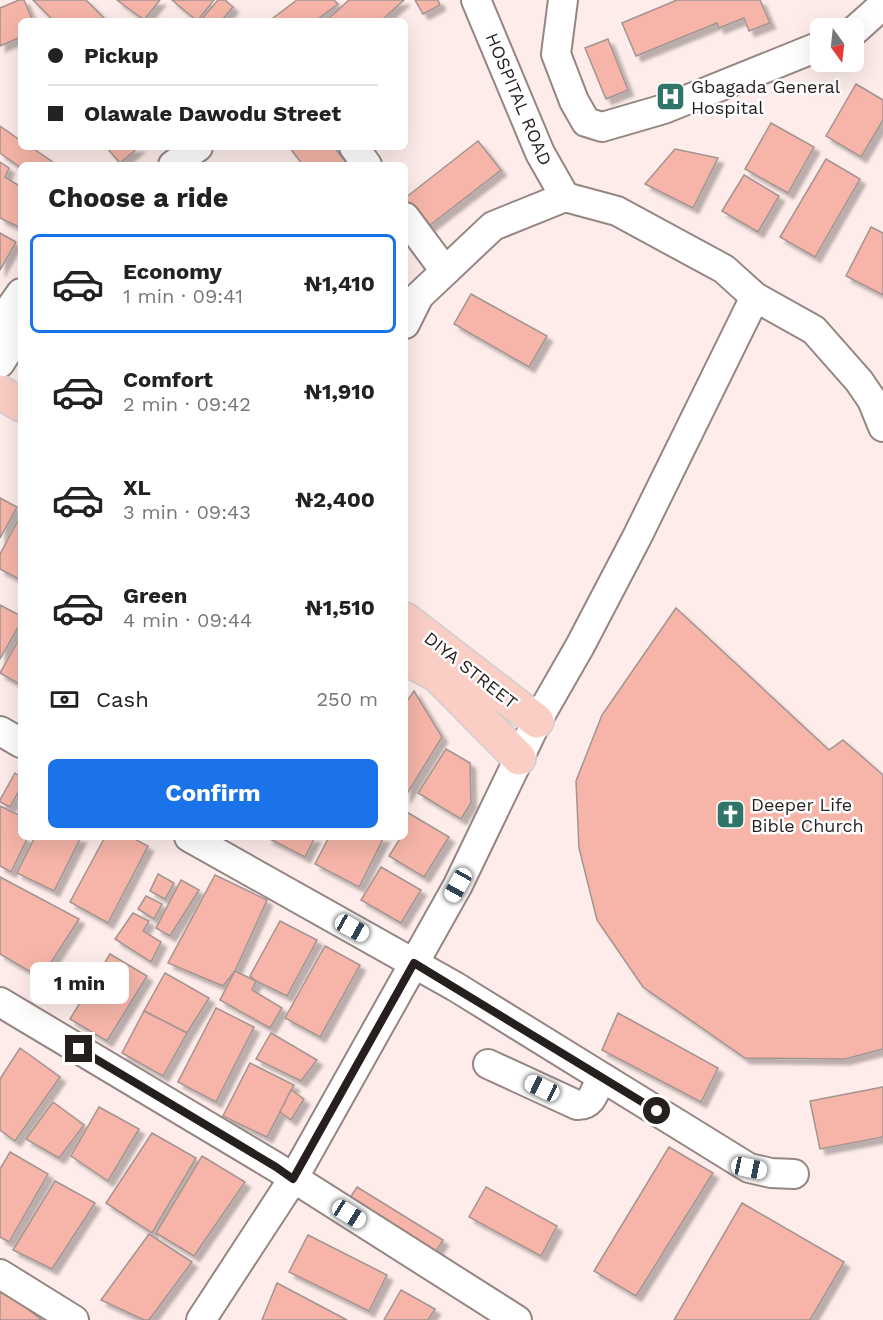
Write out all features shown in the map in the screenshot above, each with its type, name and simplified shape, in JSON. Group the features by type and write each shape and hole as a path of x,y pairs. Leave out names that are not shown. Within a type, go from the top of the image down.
{"main road":[{"path":"0,392 18,403"},
{"path":"0,416 18,425"},
{"name":"DIYA STREET","path":"408,621 537,721"},
{"name":"DIYA STREET","path":"408,660 438,676 519,758"}],"street":[{"name":"HOSPITAL ROAD","path":"476,0 540,153 565,196"},
{"path":"563,0 556,54 574,101 586,122 602,127 664,109 810,50"},
{"path":"864,22 883,5"},
{"path":"177,162 194,150"},
{"path":"408,315 419,296 494,225 565,196 617,211 724,269 755,297 814,330 859,381 877,396 883,427"},
{"path":"408,221 446,271"},
{"path":"201,1320 293,1179 458,885 537,721 580,646 637,537 755,297"},
{"path":"11,342 18,308"},
{"path":"0,731 18,741"},
{"path":"194,840 414,963 749,1168 771,1173 794,1174"},
{"path":"0,1002 276,1167 517,1320"},
{"path":"488,1064 577,1105 590,1103 601,1077"},
{"path":"0,1274 74,1320"}],"building":[{"path":"24,0 32,18 18,18 18,38 0,46 0,8"},
{"path":"33,0 86,0 104,18 51,18"},
{"path":"117,0 160,0 146,18 141,18"},
{"path":"172,0 214,0 199,18 193,18"},
{"path":"218,0 225,0 233,7 224,18 203,18"},
{"path":"297,0 334,0 338,4 319,18 273,18"},
{"path":"349,0 404,0 384,18 329,18"},
{"path":"415,0 438,0 440,5 423,14"},
{"path":"677,0 760,0 770,23 749,31 744,18 719,28 717,23 636,56 622,23"},
{"path":"608,39 628,90 606,99 585,48"},
{"path":"856,84 883,100 883,120 861,157 826,136"},
{"path":"771,123 814,147 788,193 745,169"},
{"path":"0,126 18,139 18,150 35,150 53,162 18,162 18,166 0,153"},
{"path":"478,141 501,170 425,229 408,207 408,196"},
{"path":"675,149 718,158 693,208 645,184"},
{"path":"109,150 135,150 121,162"},
{"path":"291,150 336,150 346,162 301,162"},
{"path":"826,159 860,179 815,257 780,237"},
{"path":"0,162 9,168 5,177 18,185 18,227 0,218"},
{"path":"744,175 779,196 758,232 722,211"},
{"path":"871,227 883,233 883,295 846,276"},
{"path":"0,233 16,242 0,270"},
{"path":"471,294 547,336 529,367 454,324"},
{"path":"0,498 17,507 0,538"},
{"path":"18,521 18,578 0,569 0,554"},
{"path":"0,605 18,614 18,627 0,659"},
{"name":"Deeper Life Bible Church","path":"676,608 829,750 843,740 883,775 883,1049 845,1059 745,1058 643,987 597,920 579,848 576,781 602,715"},
{"path":"18,641 18,683 0,673"},
{"path":"414,691 442,737 408,792 408,700"},
{"path":"446,749 470,763 471,803 461,819 418,793"},
{"path":"15,773 18,775 18,792 10,807 0,800"},
{"path":"0,806 18,815 18,840 27,840 11,872 0,866"},
{"path":"408,813 449,837 424,877 389,856 399,840 408,840"},
{"path":"34,840 80,840 54,891 17,873"},
{"path":"103,840 137,840 148,846 108,923 70,902"},
{"path":"272,840 314,840 305,857"},
{"path":"327,840 382,840 359,887 315,864"},
{"path":"381,867 421,890 401,923 361,900"},
{"path":"158,874 174,883 165,899 150,891"},
{"path":"215,875 267,900 235,971 223,986 168,963"},
{"path":"0,877 79,919 41,978 0,954"},
{"path":"181,880 199,890 170,936 156,928"},
{"path":"146,896 162,904 154,919 138,909"},
{"path":"133,913 149,921 143,931 161,942 151,962 115,939"},
{"path":"280,921 317,940 287,996 250,976"},
{"path":"325,946 360,965 320,1037 285,1018"},
{"path":"110,954 147,976 107,1041 70,1019"},
{"path":"235,971 256,981 252,990 282,1008 270,1028 220,1000"},
{"path":"165,973 209,998 187,1033 144,1011"},
{"path":"216,1008 254,1027 216,1102 178,1082"},
{"path":"144,1011 187,1033 163,1076 122,1053"},
{"path":"618,1013 718,1068 701,1102 602,1050"},
{"path":"271,1033 317,1060 301,1081 256,1059"},
{"path":"20,1048 60,1077 15,1141 0,1130 0,1079"},
{"path":"250,1063 294,1085 267,1137 223,1116"},
{"path":"883,1087 883,1137 820,1149 810,1101"},
{"path":"291,1090 304,1099 291,1120 280,1112"},
{"path":"53,1102 84,1125 59,1158 26,1139"},
{"path":"99,1107 139,1129 108,1181 71,1156"},
{"path":"152,1133 196,1158 152,1233 106,1203"},
{"path":"669,1147 713,1173 636,1296 594,1271"},
{"path":"10,1152 48,1174 9,1242 0,1237 0,1169"},
{"path":"202,1156 245,1182 194,1256 156,1233"},
{"path":"55,1181 95,1203 52,1269 13,1250"},
{"path":"357,1187 443,1240 432,1258 346,1204"},
{"path":"486,1187 557,1226 541,1256 469,1217"},
{"path":"742,1203 844,1262 810,1320 674,1320"},
{"path":"149,1234 192,1262 149,1320 144,1320 101,1300"},
{"path":"308,1235 387,1275 369,1311 289,1272"},
{"path":"277,1283 347,1320 262,1320"},
{"path":"401,1290 435,1309 428,1320 384,1320"},
{"path":"0,1292 13,1298 42,1320 0,1320"}],"place":[{"name":"Gbagada General Hospital","path":"670,96"},
{"name":"Deeper Life Bible Church","path":"730,814"}],"route":[{"path":"79,1049 293,1179 414,963 657,1111"}]}
